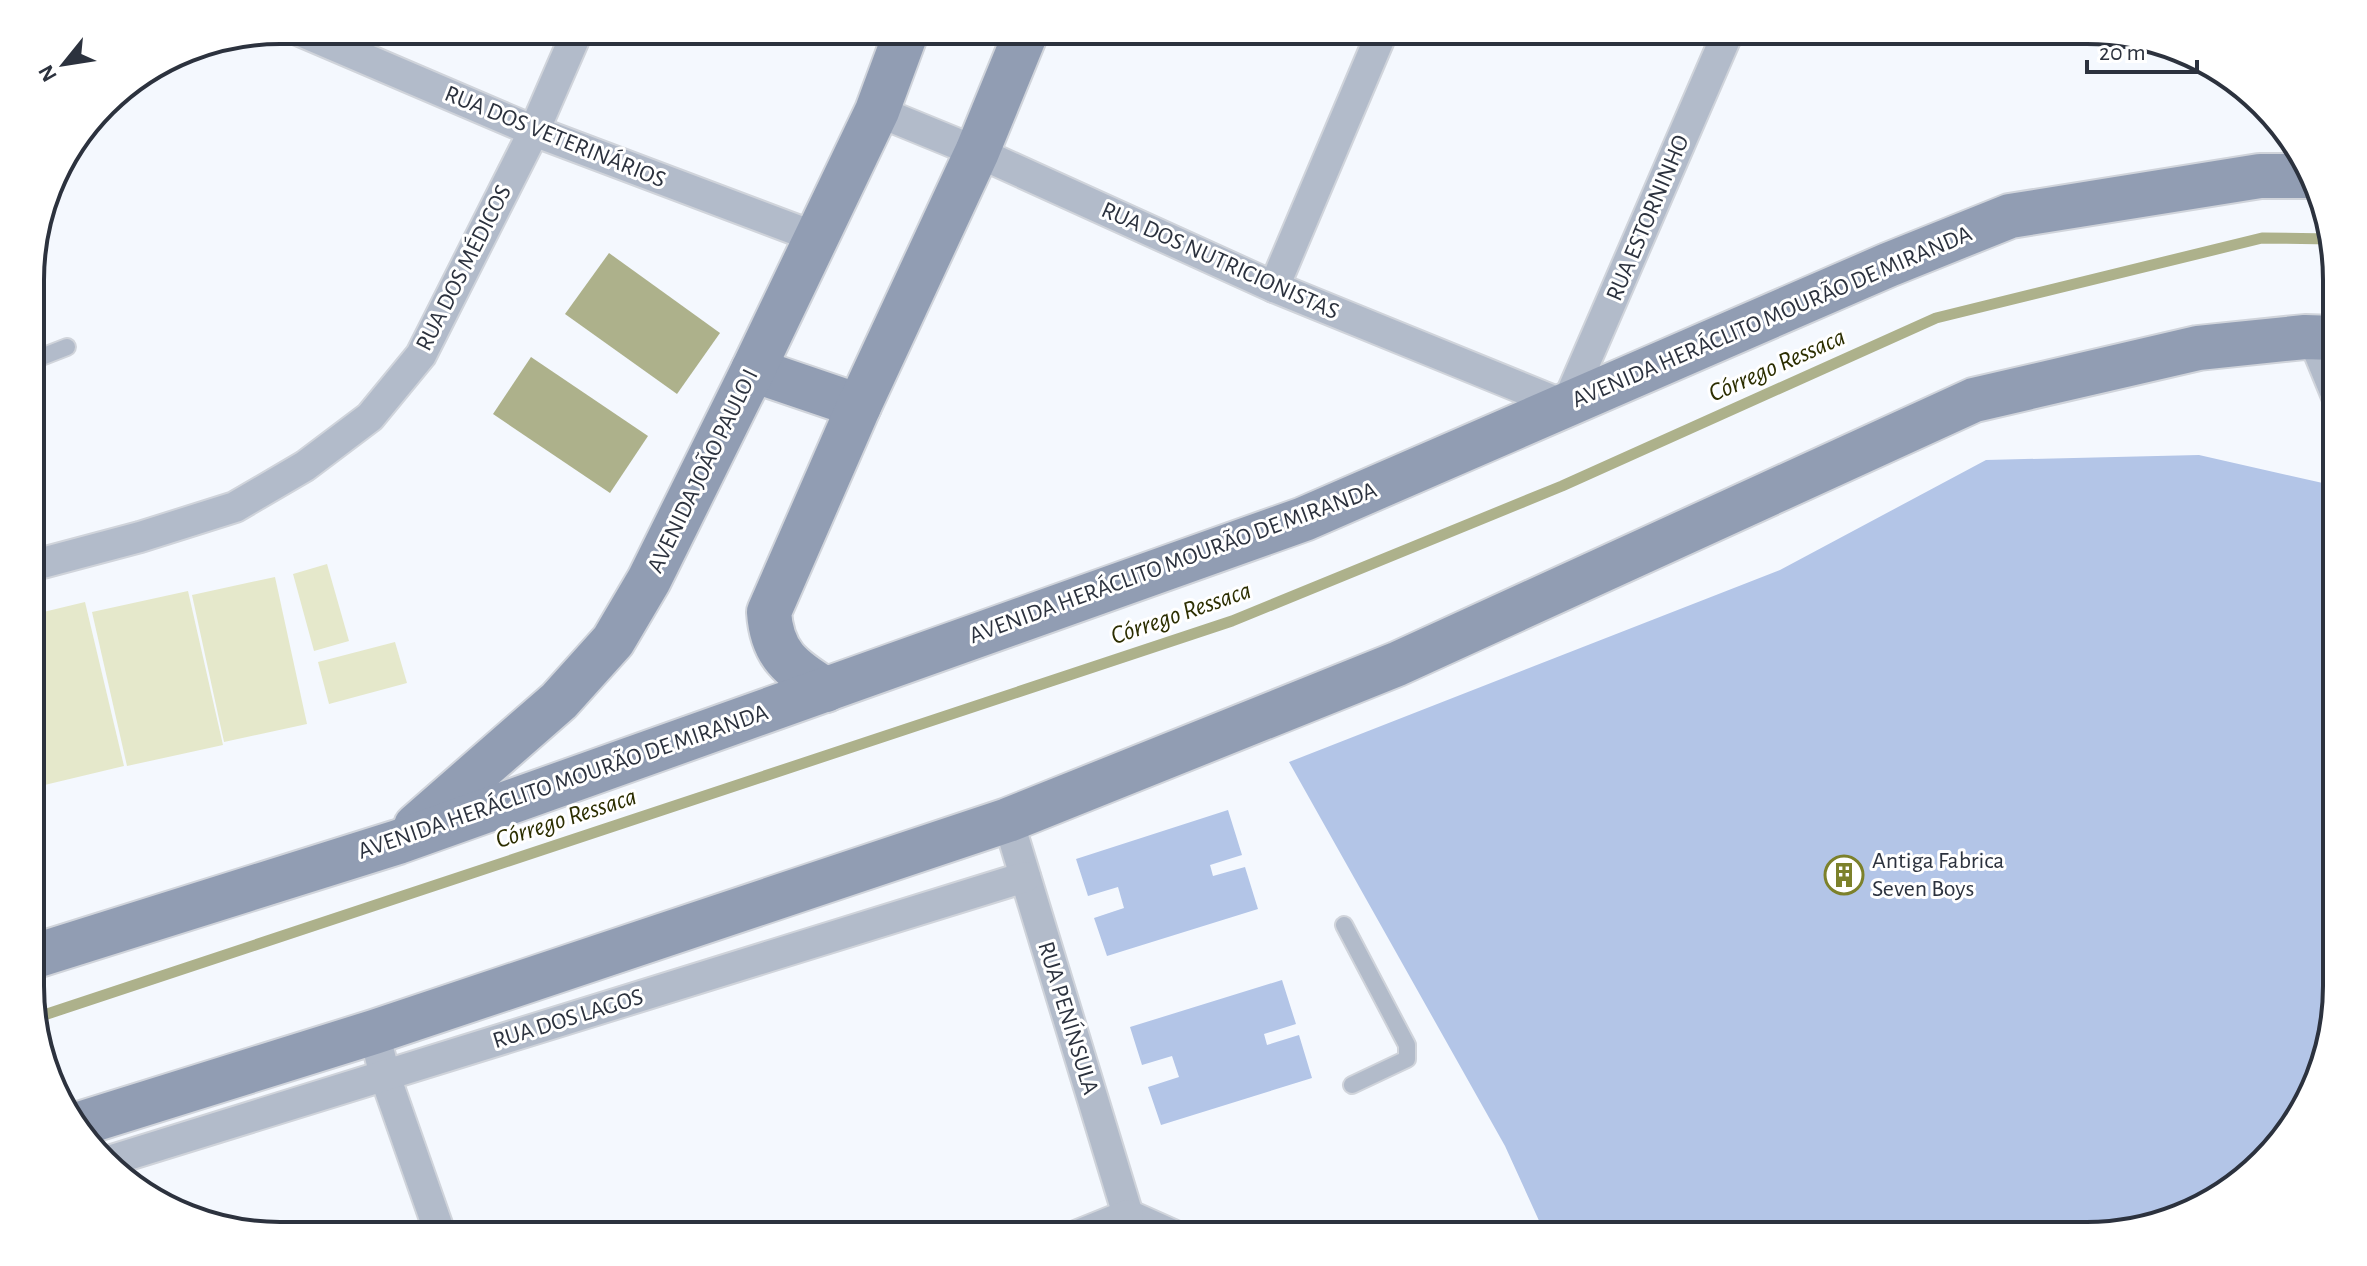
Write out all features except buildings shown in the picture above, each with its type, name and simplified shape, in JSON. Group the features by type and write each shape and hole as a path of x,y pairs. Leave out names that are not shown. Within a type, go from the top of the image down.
{"main road":[{"name":"AVENIDA JOÃO PAULO I","path":"398,842 559,701 613,641 649,580 753,370 877,111 902,45"},
{"path":"826,690 798,671 779,652 770,631 769,612 859,406 977,152 1021,45"},
{"name":"AVENIDA HERÁCLITO MOURÃO DE MIRANDA","path":"44,953 398,842 1304,519 1888,265 2010,216 2260,176 2299,176"},
{"path":"87,1122 374,1032 1008,820 1397,664 1974,400 2198,348 2320,338"},
{"path":"753,370 859,406"}],"street":[{"path":"1274,287 1377,44"},
{"name":"RUA ESTORNINHO","path":"1566,406 1723,44"},
{"name":"RUA DOS VETERINÁRIOS","path":"333,45 534,131 815,237"},
{"name":"RUA DOS MÉDICOS","path":"45,562 235,507 305,466 370,417 421,355 534,131 572,45"},
{"name":"RUA DOS NUTRICIONISTAS","path":"877,111 977,152 1274,287 1566,406"},
{"name":"RUA PENÍNSULA","path":"1008,820 1128,1215"},
{"name":"RUA DOS LAGOS","path":"118,1158 1025,877"},
{"path":"374,1032 385,1076 436,1222"},
{"path":"1112,1222 1128,1215 1143,1222"}],"lane":[{"path":"45,356 67,347"},
{"path":"1344,925 1407,1045 1407,1059 1352,1085"}],"shaded area":[{"path":"609,253 720,333 677,394 565,314"},
{"path":"531,357 648,436 610,493 493,414"},
{"path":"327,564 349,641 314,651 293,574"},
{"path":"275,577 307,724 224,742 192,595"},
{"path":"188,591 223,745 127,766 92,612"},
{"path":"85,602 124,766 44,785 45,612"},
{"path":"395,642 407,683 329,704 318,662"}],"waterway":[{"name":"Córrego Ressaca","path":"46,1014 1232,621 1562,486 1936,318 2262,238 2319,239"}],"place":[{"name":"Antiga Fabrica Seven Boys","path":"1844,875"}]}
